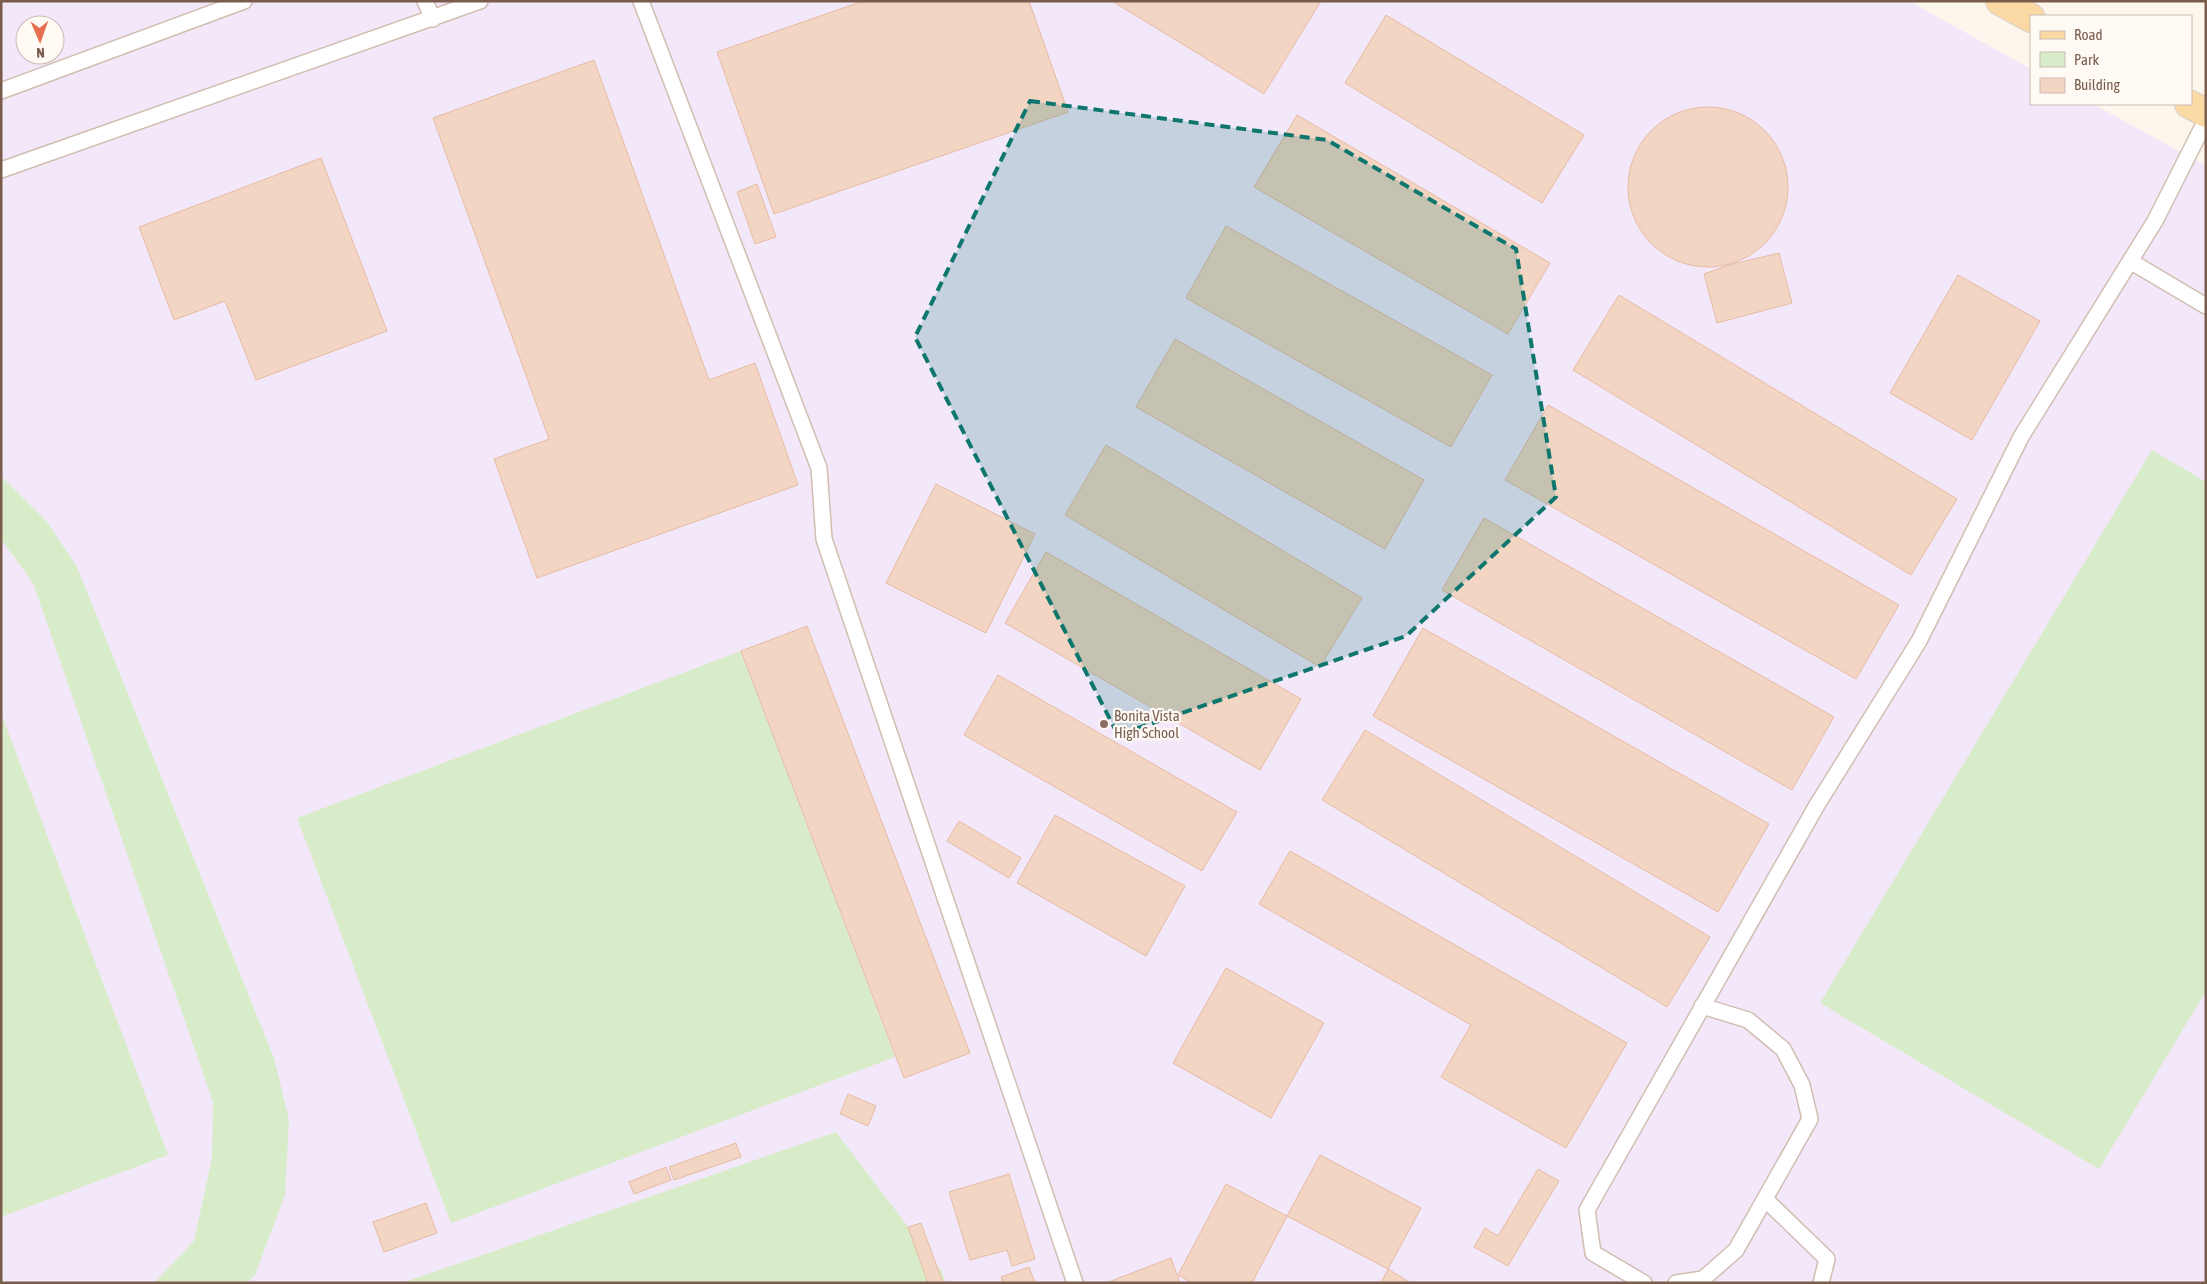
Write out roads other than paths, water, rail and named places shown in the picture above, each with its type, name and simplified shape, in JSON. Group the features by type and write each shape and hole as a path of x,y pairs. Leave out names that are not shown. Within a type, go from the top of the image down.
{"main road":[{"path":"2000,1 2030,17"},
{"path":"2191,105 2206,113"}],"lane":[{"path":"1,91 244,1"},
{"path":"425,1 432,19"},
{"path":"1,170 480,1"},
{"path":"641,1 819,468 824,539 1075,1283"},
{"path":"1644,1283 1593,1254 1587,1210 1817,805 1918,640 2021,437 2155,221 2206,120"},
{"path":"2130,261 2206,306"},
{"path":"1676,1283 1703,1279 1736,1250 1810,1119 1802,1085 1783,1049 1748,1020 1702,1006"},
{"path":"1765,1199 1827,1259 1821,1283"}],"place":[{"name":"Bonita Vista High School","path":"1104,724"}]}
